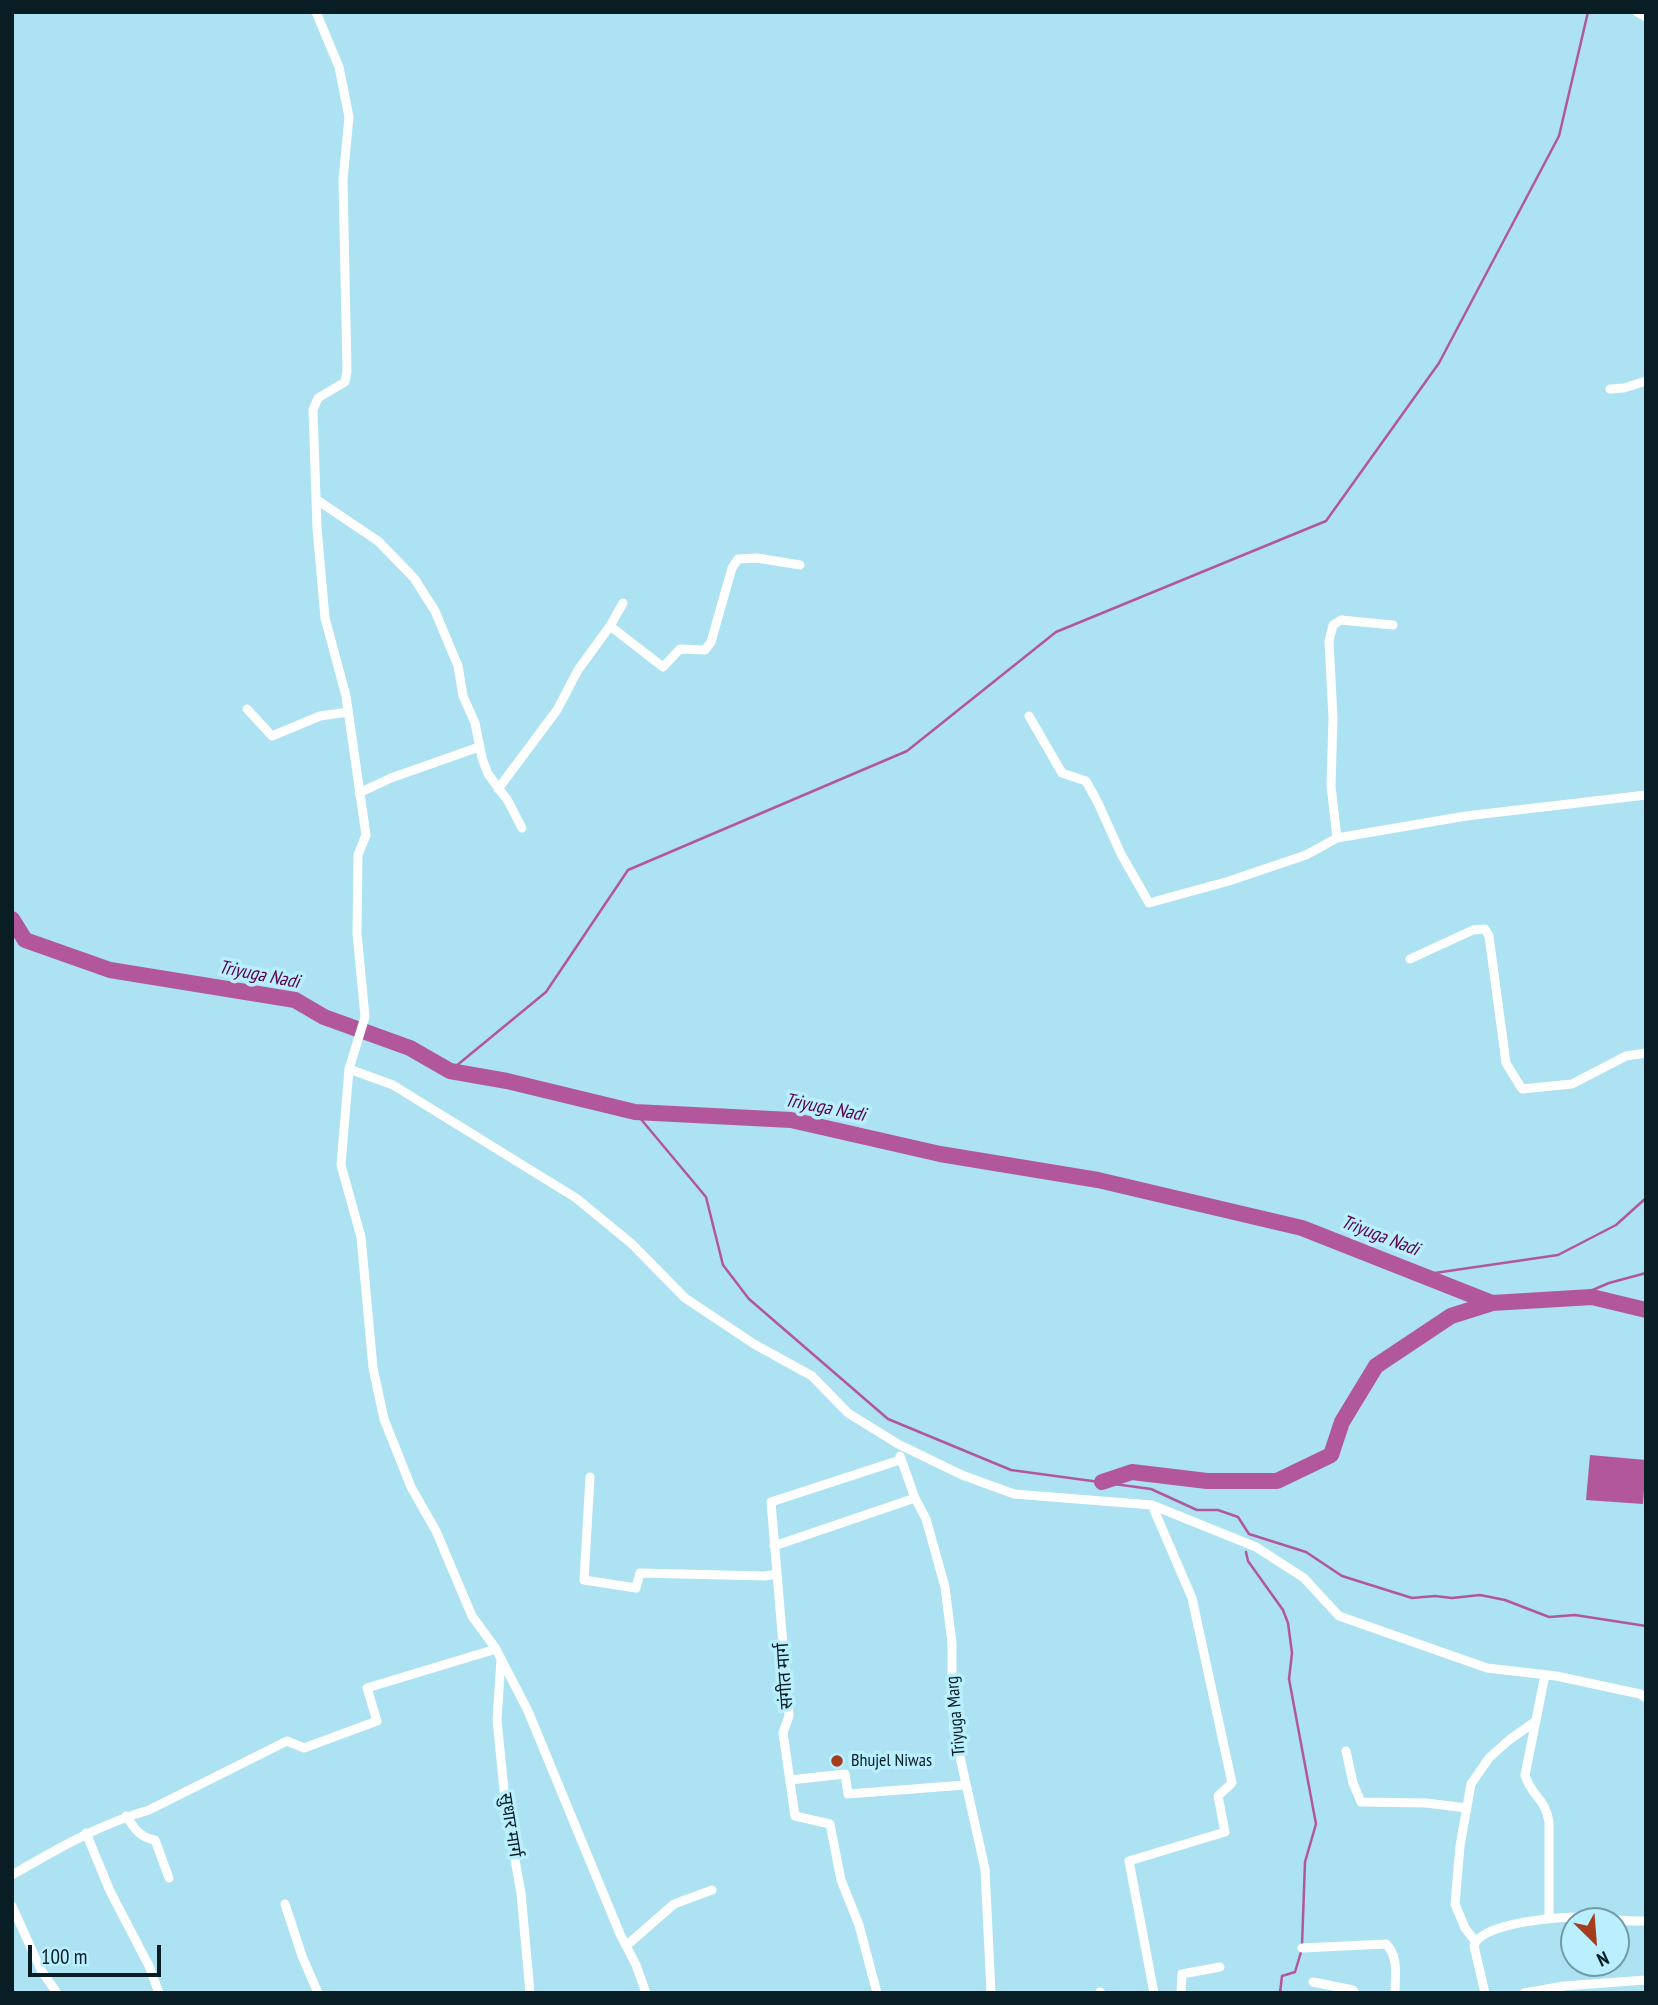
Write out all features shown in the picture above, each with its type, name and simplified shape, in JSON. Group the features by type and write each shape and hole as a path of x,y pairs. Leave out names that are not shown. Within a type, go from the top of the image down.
{"street":[{"path":"316,12 339,67 349,117 342,180 347,371 345,382 318,398 313,410 325,618 348,712 366,835 358,855 357,933 365,1017 349,1069 341,1165 361,1237 373,1368 384,1419 411,1487 436,1531 472,1616 499,1653 558,1780 646,1993"},
{"path":"1637,12 1646,17"},
{"path":"1610,389 1646,381"},
{"path":"317,500 377,541 414,578 435,611 458,666 463,696 475,723 488,774 508,801 522,828"},
{"path":"611,626 663,667 680,649 705,650 711,642 732,568 738,559 757,558 800,565"},
{"path":"498,789 557,710 578,670 611,626 623,603"},
{"path":"1337,838 1331,786 1333,718 1329,641 1333,625 1341,620 1393,625"},
{"path":"247,709 272,736 320,716 348,712"},
{"path":"1029,716 1062,773 1086,781 1121,854 1149,903 1229,881 1306,855 1337,838 1465,816 1646,794"},
{"path":"359,793 417,768 479,747"},
{"path":"1410,959 1473,930 1485,929 1489,936 1506,1063 1522,1089 1572,1084 1626,1056 1646,1053"},
{"path":"349,1069 393,1085 576,1198 632,1244 685,1298 754,1344 812,1376 848,1413 898,1444 962,1475 1014,1494 1152,1505 1256,1547 1304,1578 1339,1616 1487,1668 1545,1675 1640,1694 1646,1698"},
{"name":"Triyuga Marg","path":"898,1444 915,1498 926,1519 945,1587 952,1643 954,1730 985,1869 991,1993"},
{"name":"संगीत मार्ग","path":"877,1993 859,1925 841,1880 830,1824 795,1816 783,1733 789,1716 771,1503 901,1460"},
{"path":"590,1477 584,1580 636,1588 640,1573 777,1574"},
{"path":"774,1546 915,1498"},
{"path":"1152,1505 1192,1598 1232,1783 1218,1796 1224,1832 1129,1861 1154,1993"},
{"path":"12,1875 86,1833 126,1816 149,1810 287,1741 303,1748 377,1721 367,1688 499,1653"},
{"name":"सुधार मार्ग","path":"499,1653 498,1732 506,1810 521,1893 530,1993"},
{"path":"1545,1675 1525,1775 1529,1788 1547,1807 1549,1918"},
{"path":"1485,1993 1475,1941 1465,1928 1455,1903 1460,1846 1471,1784 1489,1758 1535,1721"},
{"path":"1346,1751 1361,1802 1426,1803 1467,1808"},
{"path":"790,1780 845,1774 848,1794 965,1785"},
{"path":"126,1816 145,1839 155,1840 169,1878"},
{"path":"86,1833 110,1891 149,1966 159,1993"},
{"path":"626,1946 674,1904 712,1890"},
{"path":"285,1904 302,1956 318,1993"},
{"path":"12,1906 41,1969 55,1992"},
{"path":"1475,1941 1481,1935 1496,1929 1549,1918 1587,1917 1646,1922"},
{"path":"1302,1948 1386,1944 1393,1952 1396,1963 1395,1993"},
{"path":"1181,1993 1182,1974 1220,1967"},
{"path":"1524,1993 1563,1986 1646,1980"},
{"path":"1313,1982 1353,1990 1355,1993"}],"shaded area":[{"path":"1590,1455 1646,1460 1643,1504 1586,1500"}],"waterway":[{"path":"450,1071 546,992 628,870 907,751 1056,632 1326,521 1439,363 1559,136 1588,12"},
{"name":"Triyuga Nadi","path":"12,919 25,940 110,970 295,1000 324,1017 410,1048 450,1071 507,1081 635,1112 791,1120 940,1154 1098,1180 1302,1228 1492,1303 1592,1297 1646,1310"},
{"path":"635,1112 706,1197 723,1265 749,1299 888,1419 1011,1470 1151,1489 1197,1510 1218,1510 1238,1517 1249,1534 1306,1552 1342,1576 1412,1598 1480,1595 1505,1600 1549,1617 1575,1615 1646,1626"},
{"path":"1421,1275 1558,1255 1616,1225 1646,1198"},
{"path":"1574,1298 1609,1283 1646,1273"},
{"path":"1102,1482 1132,1472 1207,1481 1277,1481 1331,1455 1342,1422 1376,1366 1451,1316 1492,1303"},
{"path":"1246,1552 1248,1561 1283,1610 1288,1623 1292,1653 1289,1679 1316,1824 1305,1862 1302,1945"},
{"path":"1280,1993 1282,1976 1295,1972 1301,1952"}],"place":[{"name":"Bhujel Niwas","path":"837,1761"}]}
